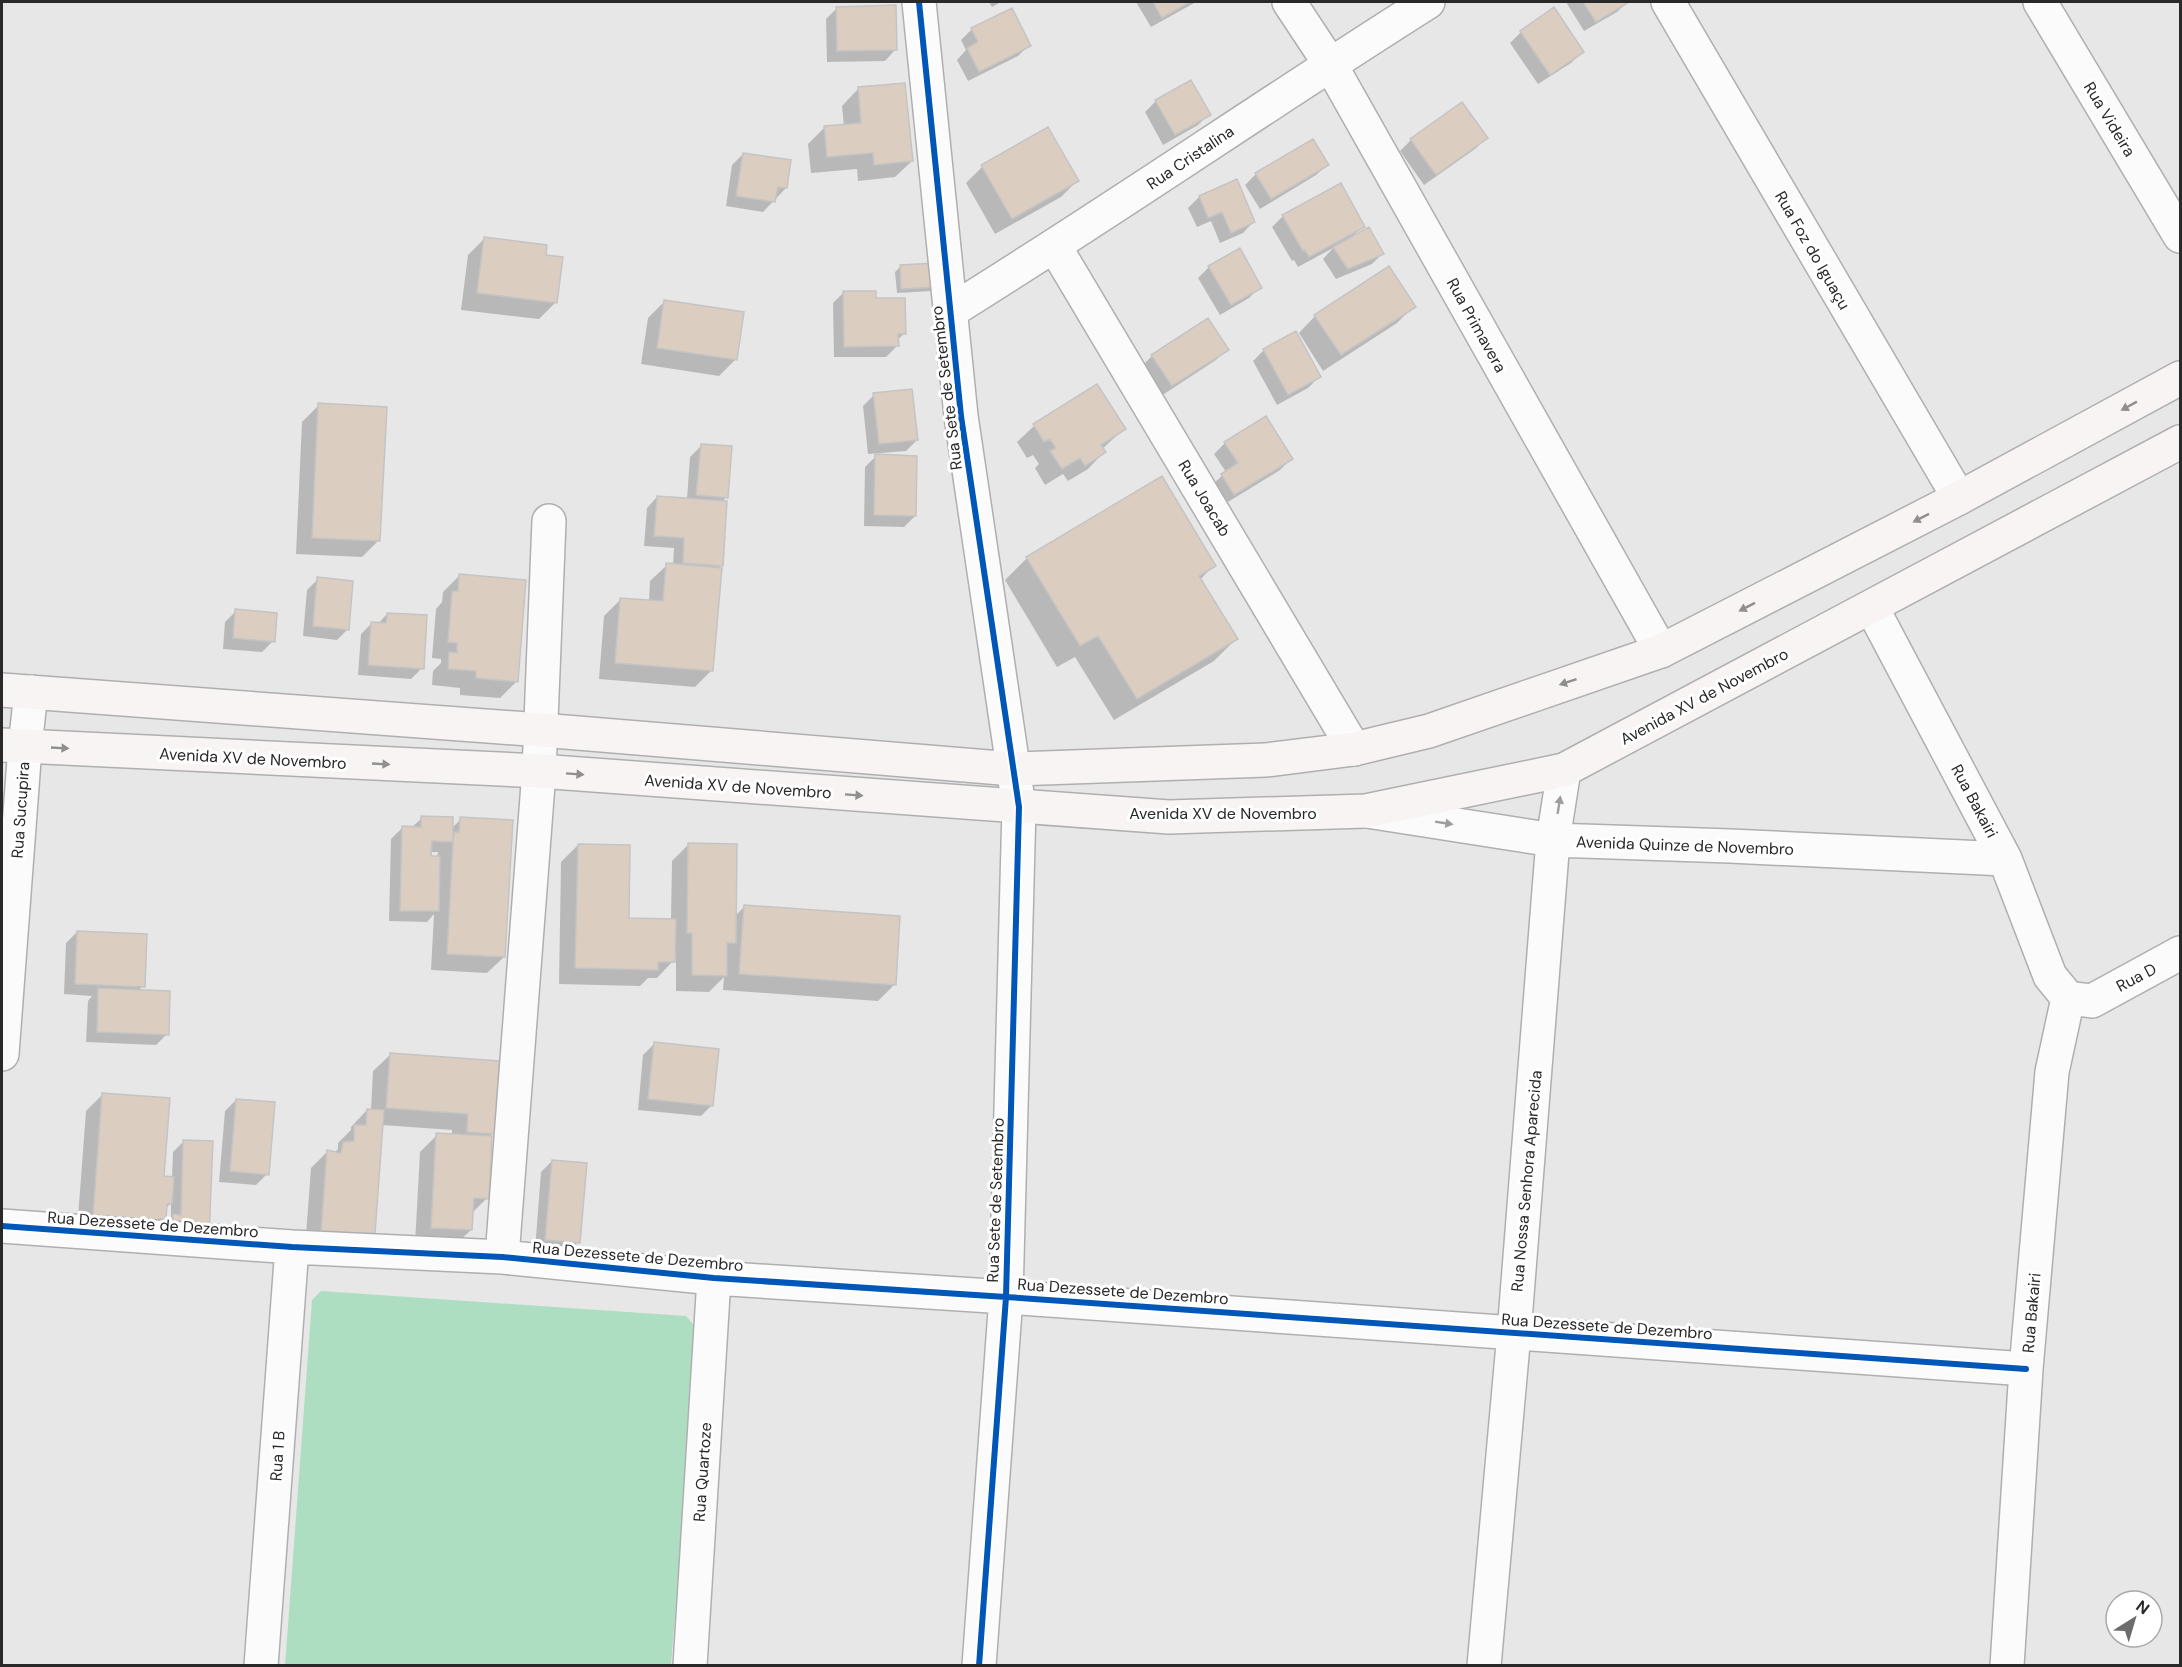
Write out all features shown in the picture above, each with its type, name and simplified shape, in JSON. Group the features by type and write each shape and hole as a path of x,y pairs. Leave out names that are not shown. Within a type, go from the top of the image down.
{"main road":[{"path":"16,691 541,730 1013,769 1266,760 1354,749 1429,731 1661,651 1959,498 2181,378"},
{"name":"Avenida XV de Novembro","path":"13,746 539,771 1169,817 1366,811 1564,770 2181,442"}],"street":[{"name":"Rua Sete de Setembro","path":"920,2 961,416 1019,807 1006,1296 979,1665"},
{"name":"Rua Primavera","path":"1289,2 1330,64 1661,651"},
{"name":"Rua Cristalina","path":"951,311 1055,247 1330,64 1428,2"},
{"name":"Rua Foz do Iguaçu","path":"1668,2 1959,498"},
{"name":"Rua Videira","path":"2040,2 2181,236"},
{"name":"Rua Joacab","path":"1055,247 1354,749"},
{"path":"502,1257 539,771 549,521"},
{"name":"Rua Bakairi","path":"1872,608 2005,859 2050,976 2080,999 2052,1072 2026,1369 2007,1665"},
{"name":"Rua Sucupira","path":"2,1054 16,691"},
{"name":"Rua Nossa Senhora Aparecida","path":"1484,1665 1514,1333 1553,840 1564,770"},
{"name":"Avenida Quinze de Novembro","path":"1366,811 1553,840 2005,859"},
{"name":"Rua D","path":"2080,999 2181,953"},
{"name":"Rua Dezessete de Dezembro","path":"2,1226 292,1247 502,1257 714,1278 1006,1296 2026,1369"},
{"name":"Rua 1 B","path":"261,1665 292,1247"},
{"name":"Rua Quartoze","path":"690,1665 714,1278"}],"green space":[{"path":"321,1291 686,1316 699,1331 671,1665 285,1666 312,1300"}],"building":[{"path":"1153,2 1190,2 1162,18"},
{"path":"1583,2 1629,2 1596,22"},
{"path":"896,5 897,50 837,51 836,7"},
{"path":"1554,7 1584,52 1550,75 1520,31"},
{"path":"1012,8 1031,46 979,72 967,48 978,42 971,28"},
{"path":"1191,80 1211,115 1175,135 1155,100"},
{"path":"905,83 913,161 874,165 873,153 827,157 824,126 861,123 858,87"},
{"path":"1462,102 1488,138 1436,175 1410,139"},
{"path":"1048,127 1079,181 1012,219 981,165"},
{"path":"1313,139 1329,165 1271,199 1255,173"},
{"path":"743,153 791,160 787,188 778,187 775,202 736,196"},
{"path":"1237,179 1255,222 1231,233 1222,212 1208,218 1199,196"},
{"path":"1341,183 1365,227 1309,257 1305,250 1303,251 1282,215"},
{"path":"1369,227 1384,254 1348,269 1333,247"},
{"path":"484,237 547,245 546,255 563,257 557,303 477,293"},
{"path":"1240,248 1262,288 1231,305 1208,266"},
{"path":"936,263 938,287 901,289 900,265"},
{"path":"1389,266 1416,307 1341,355 1314,315"},
{"path":"843,291 876,291 876,298 905,298 906,334 898,334 899,346 844,347"},
{"path":"664,300 744,312 737,360 657,348"},
{"path":"1208,318 1229,350 1172,386 1151,355"},
{"path":"1296,331 1321,377 1288,395 1263,349"},
{"path":"1097,384 1126,429 1101,445 1106,452 1085,466 1080,458 1062,469 1050,451 1056,448 1050,439 1044,442 1033,424"},
{"path":"912,389 918,440 879,444 873,393"},
{"path":"318,403 387,407 380,541 312,538"},
{"path":"1266,416 1293,459 1234,495 1221,474 1238,463 1224,442"},
{"path":"701,444 732,446 728,498 696,495"},
{"path":"875,454 917,456 916,516 874,515"},
{"path":"1162,476 1216,566 1199,576 1238,639 1137,699 1098,636 1080,646 1026,557"},
{"path":"657,496 727,501 723,566 683,563 684,538 654,536"},
{"path":"666,563 722,568 713,671 615,663 620,598 663,601"},
{"path":"459,574 526,580 518,682 476,678 476,671 448,669 449,652 457,653 457,643 448,642 452,591 458,591"},
{"path":"317,577 353,581 349,630 313,626"},
{"path":"235,609 277,613 275,642 233,638"},
{"path":"387,613 427,615 424,669 368,665 371,622 386,623"},
{"path":"421,816 453,817 453,842 432,841 431,856 440,856 439,911 400,911 402,826 421,827"},
{"path":"460,817 513,820 505,957 447,954 453,842 454,832 459,832"},
{"path":"688,843 737,844 736,943 727,943 727,976 692,975 692,933 687,933"},
{"path":"578,844 630,845 629,918 676,919 675,962 658,962 658,970 575,968"},
{"path":"744,905 900,916 896,985 739,974"},
{"path":"77,931 147,934 145,987 75,984"},
{"path":"98,988 170,991 169,1035 97,1032"},
{"path":"654,1042 719,1049 713,1106 648,1099"},
{"path":"390,1053 500,1061 495,1134 467,1132 468,1114 386,1108"},
{"path":"102,1093 170,1098 164,1176 174,1177 172,1204 167,1204 166,1219 159,1219 158,1233 92,1228"},
{"path":"236,1099 275,1102 269,1175 230,1171"},
{"path":"367,1109 384,1110 374,1247 320,1246 327,1150 341,1153 343,1142 354,1141 354,1125 366,1125"},
{"path":"436,1133 492,1136 489,1199 474,1198 472,1230 431,1228"},
{"path":"183,1140 213,1141 209,1238 172,1231 173,1214 181,1215"},
{"path":"552,1160 587,1163 580,1243 545,1240"}],"cycle path":[{"path":"919,2 961,416 1019,807 1006,1297 979,1666"},
{"path":"2,1226 292,1247 502,1257 714,1278 2026,1369"}]}
